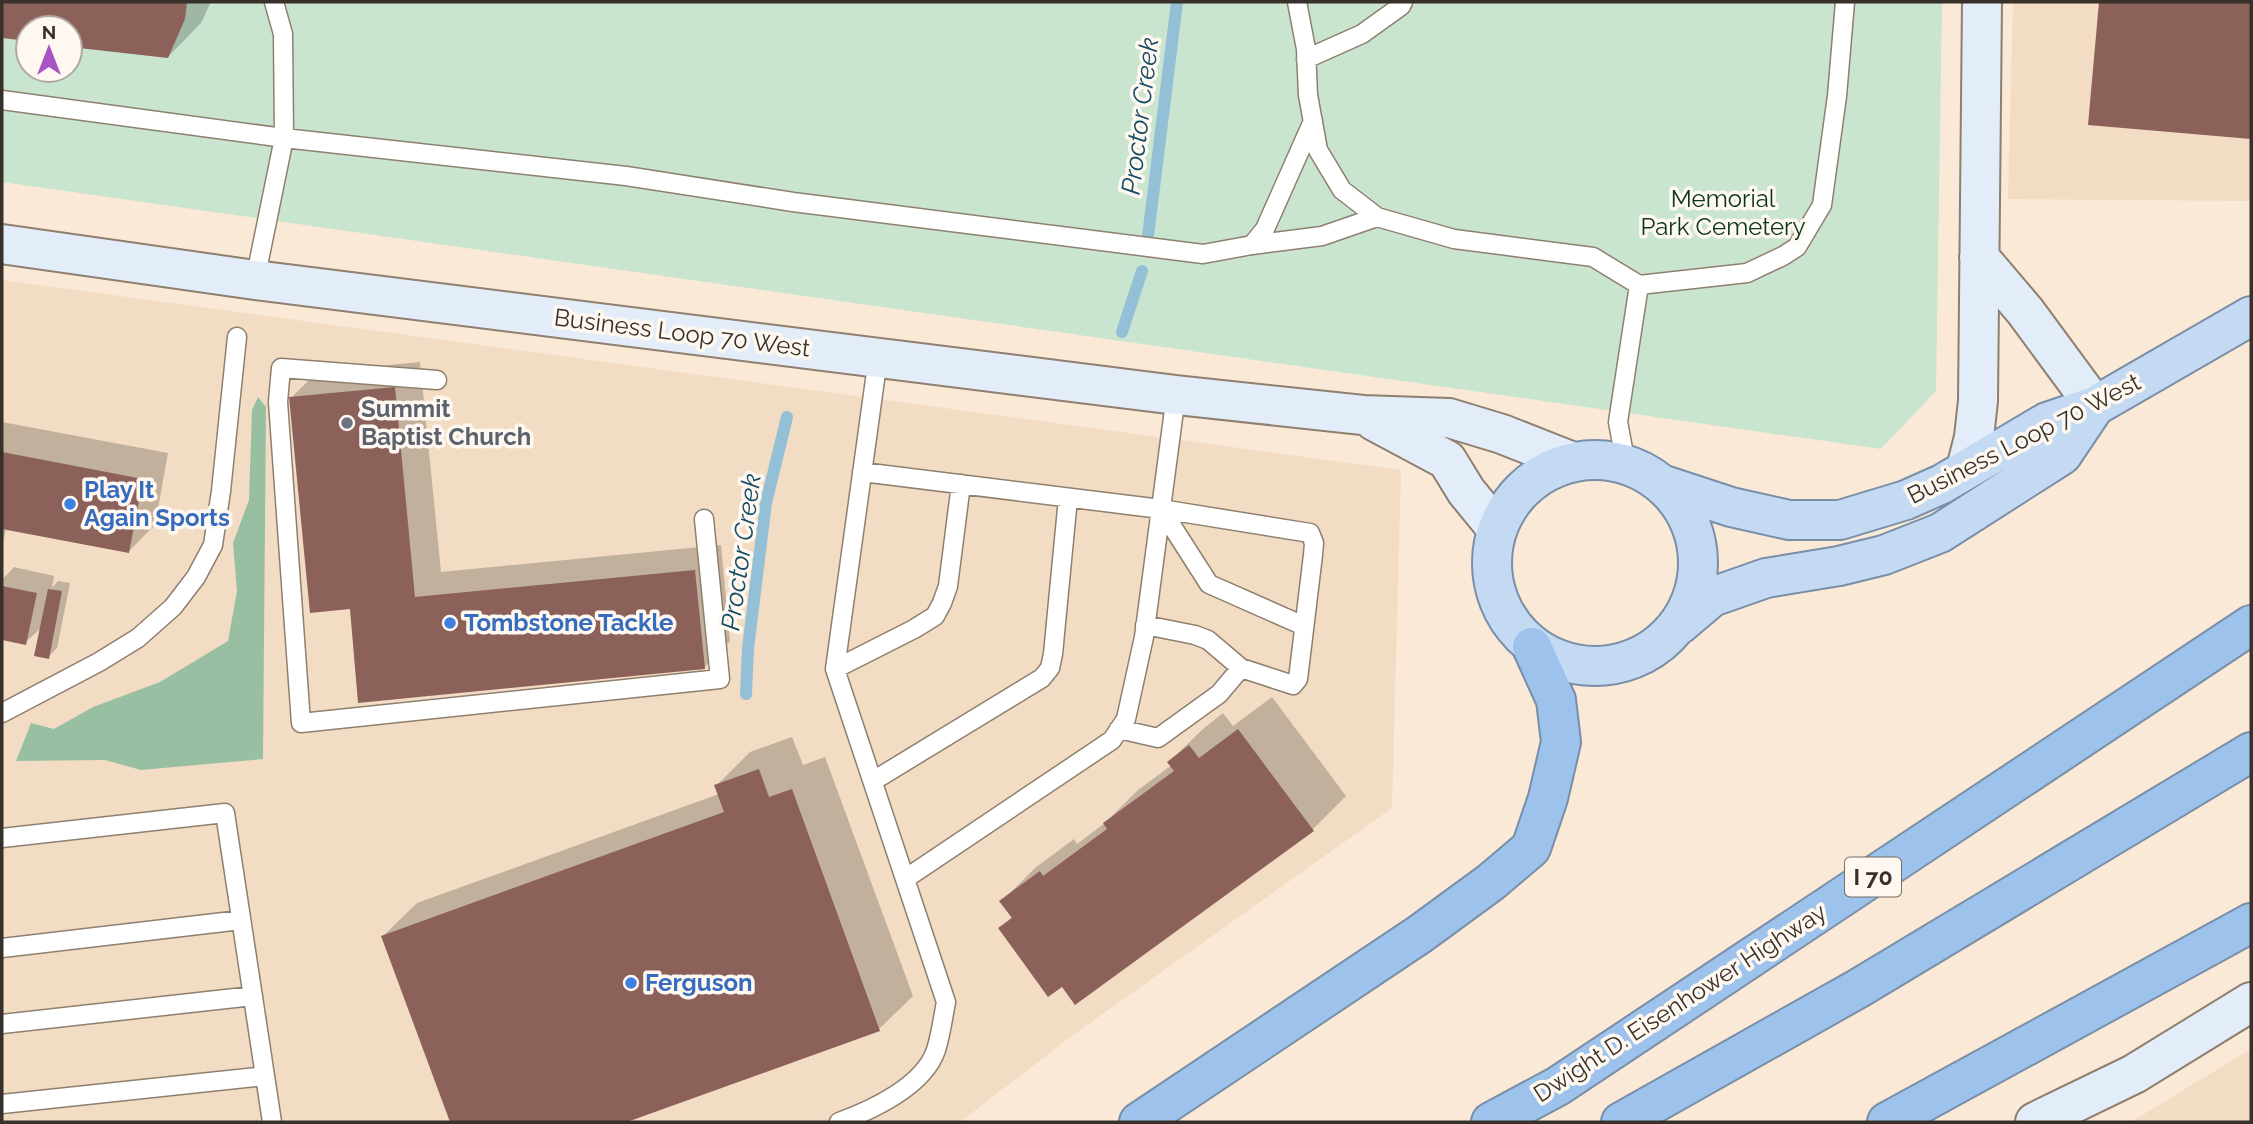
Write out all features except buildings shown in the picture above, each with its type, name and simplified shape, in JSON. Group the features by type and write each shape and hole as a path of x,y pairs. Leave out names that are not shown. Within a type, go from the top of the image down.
{"highway":[{"name":"Dwight D. Eisenhower Highway","path":"1491,1122 1558,1086 2251,625"},
{"path":"1139,1122 1420,934 1491,882 1531,848 1548,798 1560,742 1556,700 1532,647"},
{"path":"1621,1122 1859,988 2251,752"},
{"path":"1886,1122 2251,923"}],"main road":[{"path":"1966,469 1974,437 1978,401 1983,2"},
{"name":"Business Loop 70 West","path":"2,244 255,280 1176,395 1363,415 1449,418 1502,434 1573,462"},
{"path":"1678,626 1693,598 1699,567 1695,536 1682,507 1661,484 1626,465 1600,460 1573,462 1548,471 1526,486 1508,506 1497,529 1491,562 1496,593 1510,623 1532,647 1561,662 1594,667 1626,662 1655,648 1712,597 1766,578 1839,566 1884,555 1940,533 2062,454 2095,406 2025,311 1979,257"},
{"name":"Business Loop 70 West","path":"1661,484 1731,507 1789,520 1840,520 1906,500 1942,484 2048,422 2095,406 2251,316"},
{"name":"Business Loop 70 West","path":"1363,415 1447,460 1466,491 1497,529"},
{"path":"2035,1122 2134,1074 2251,1002"}],"lane":[{"path":"255,280 284,138 283,34 274,2"},
{"path":"1297,2 1306,59 1308,95 1318,150 1342,190 1377,218 1454,239 1593,257 1639,285 1747,273 1797,247 1822,205 1837,96 1845,2"},
{"path":"1306,59 1362,34 1403,2"},
{"path":"2,100 284,138 626,176 793,202 1203,254 1322,236 1377,218"},
{"path":"1252,245 1265,229 1313,121"},
{"path":"1626,465 1618,422 1639,285"},
{"path":"2,713 99,662 138,638 173,607 196,578 212,545 219,504 237,337"},
{"path":"839,1122 866,1112 914,1083 936,1052 946,1002 835,669 878,358"},
{"path":"437,380 281,368 278,402 301,723 720,679 704,519"},
{"path":"905,879 1112,740 1126,719 1145,625 1176,395"},
{"path":"862,472 1161,509 1310,533 1314,543 1298,679 1293,685 1241,668 1208,640 1145,625"},
{"path":"835,669 934,616 948,586 961,484"},
{"path":"873,781 1042,678 1050,668 1068,498"},
{"path":"1161,509 1209,584 1304,626"},
{"path":"1119,729 1158,738 1219,694 1241,668"},
{"path":"2,838 225,813 272,1122"},
{"path":"2,948 241,920"},
{"path":"2,1024 253,996"},
{"path":"2,1104 265,1076"}],"shaded area":[{"path":"2013,2 2251,2 2251,201 2008,199"},
{"path":"2,280 1401,470 1392,808 1073,1035 960,1122 2,1122"},
{"path":"2251,1049 2251,1122 2131,1122"}],"green space":[{"name":"Memorial Park Cemetery","path":"2,2 1942,2 1936,391 1881,449 2,182"},
{"path":"258,397 266,407 263,759 141,770 105,760 16,761 31,723 54,729 93,707 160,682 228,641 237,591 233,543 249,500 252,410"}],"waterway":[{"name":"Proctor Creek","path":"1148,236 1177,2"},
{"name":"Proctor Creek","path":"1122,332 1142,271"},
{"name":"Proctor Creek","path":"746,694 748,648 766,503 787,417"}],"place":[{"name":"Summit Baptist Church","path":"347,423"},
{"name":"Play It Again Sports","path":"70,504"},
{"name":"Tombstone Tackle","path":"450,623"},
{"name":"Ferguson","path":"631,983"}]}
